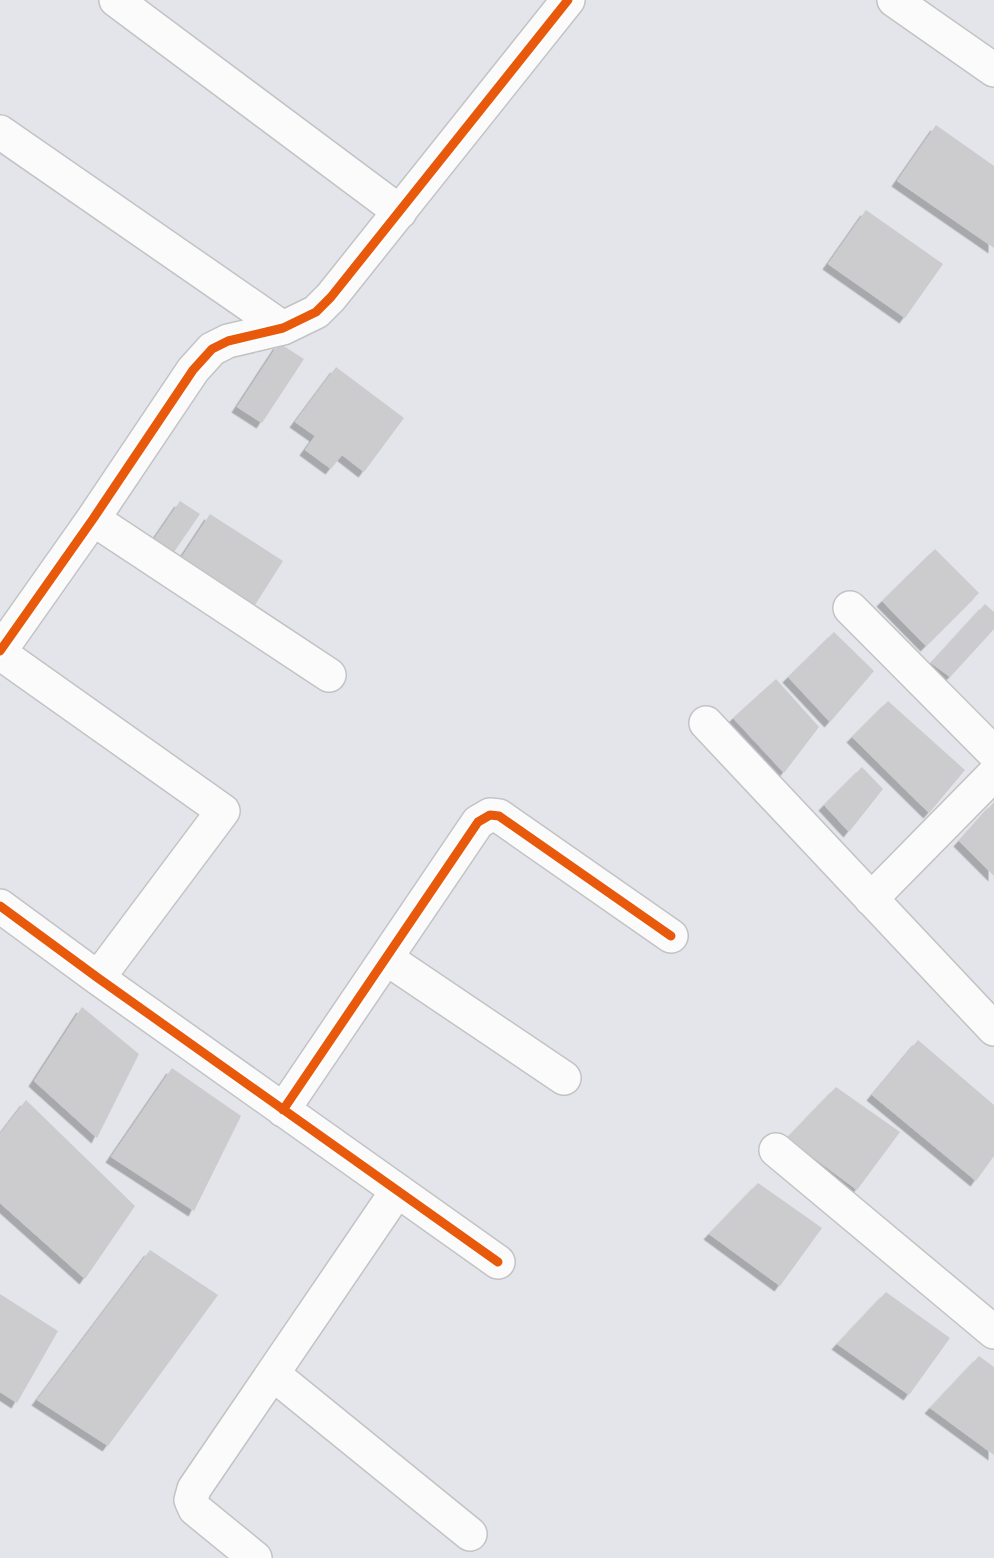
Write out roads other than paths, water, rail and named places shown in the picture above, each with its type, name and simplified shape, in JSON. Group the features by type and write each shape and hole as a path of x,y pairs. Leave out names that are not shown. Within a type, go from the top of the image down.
{"street":[{"path":"116,0 400,212"},
{"path":"98,978 223,811 0,652 193,370 212,349 228,340 283,328 316,312 331,297 400,212 568,0"},
{"path":"894,0 994,70"},
{"path":"0,132 283,328"},
{"path":"93,519 329,675"},
{"path":"850,608 994,753"},
{"path":"706,723 994,1029"},
{"path":"871,898 994,774"},
{"path":"284,1110 478,822 490,815 499,816 671,936"},
{"path":"0,906 498,1262"},
{"path":"386,958 564,1078"},
{"path":"776,1150 994,1332"},
{"path":"255,1558 195,1509 191,1500 194,1489 397,1191"},
{"path":"273,1374 471,1534"}]}
